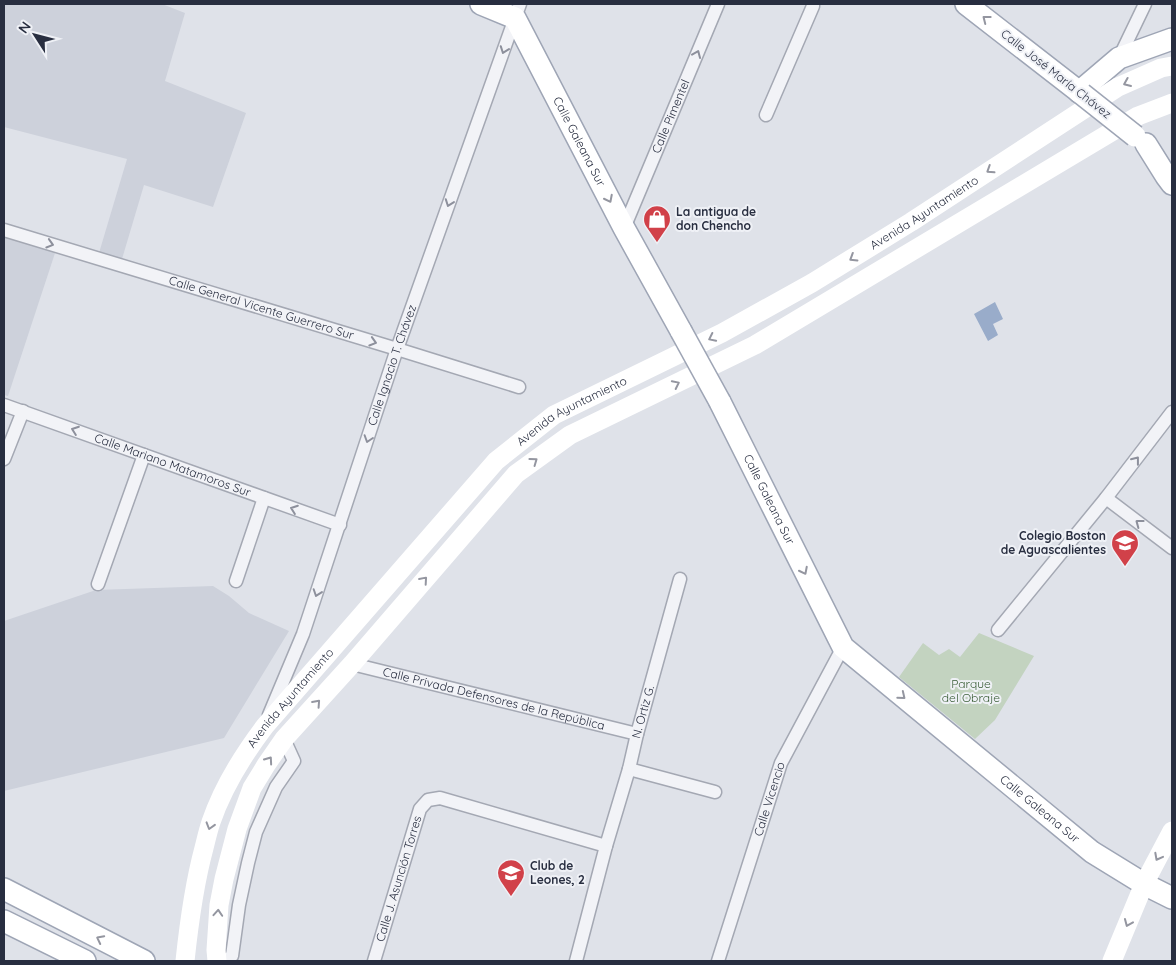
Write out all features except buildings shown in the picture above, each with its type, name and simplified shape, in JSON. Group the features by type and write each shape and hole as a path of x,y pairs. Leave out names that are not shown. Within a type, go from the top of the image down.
{"main road":[{"path":"481,4 518,11"},
{"name":"Calle José María Chávez","path":"966,4 1140,140 1172,162"},
{"name":"Calle Galeana Sur","path":"518,11 624,228 720,402 843,647 1092,852 1144,884 1172,898"},
{"path":"1081,93 1119,58 1172,39"},
{"name":"Avenida Ayuntamiento","path":"185,961 192,903 211,822 229,781 246,751 264,726 496,461 554,415 722,333 812,283 911,222 1118,87 1161,68 1172,66"},
{"name":"Avenida Ayuntamiento","path":"217,961 219,904 237,829 252,788 266,765 284,739 352,664 516,474 570,434 755,345 1138,116 1172,103"},
{"name":"Calle José María Chávez","path":"1140,140 1172,184"},
{"path":"1112,961 1144,884 1172,831"},
{"path":"4,890 144,961"},
{"path":"4,921 85,961"}],"street":[{"name":"Calle Pimentel","path":"624,228 718,4"},
{"path":"766,115 813,4"},
{"path":"1119,58 1145,4"},
{"name":"Calle Ignacio T. Chávez","path":"264,726 303,634 397,350 518,11"},
{"name":"Calle General Vicente Guerrero Sur","path":"4,230 518,388"},
{"name":"Calle Mariano Matamoros Sur","path":"4,405 340,525"},
{"path":"4,459 23,412"},
{"path":"998,630 1106,498 1172,412"},
{"path":"98,584 144,455"},
{"path":"236,581 264,498"},
{"path":"1106,498 1172,548"},
{"name":"N. Ortiz G.","path":"576,961 680,579"},
{"name":"Calle Vicencio","path":"718,961 781,763 843,647"},
{"name":"Calle Privada Defensores de la República","path":"352,664 637,734"},
{"path":"224,961 232,956 239,905 256,832 276,788 294,761 284,739"},
{"path":"628,769 715,792"},
{"name":"Calle J. Asunción Torres","path":"374,961 420,808 428,800 440,798 606,846"}],"shaded area":[{"path":"4,4 162,4 185,13 165,81 246,113 213,207 144,185 122,259 99,253 127,159 4,127"},
{"path":"4,235 56,250 8,396 4,395"},
{"path":"213,586 229,596 249,613 289,631 224,738 4,791 4,621 96,590"}],"green space":[{"name":"Parque del Obraje","path":"979,633 1034,656 995,720 975,739 899,677 923,643 939,655 949,649 960,657"}],"water":[{"path":"995,302 1003,319 993,324 998,335 988,341 974,314"}],"place":[{"name":"La antigua de don Chencho","path":"657,243"},
{"name":"Colegio Boston de Aguascalientes","path":"1125,567"},
{"name":"Club de Leones, 2","path":"511,897"}]}
